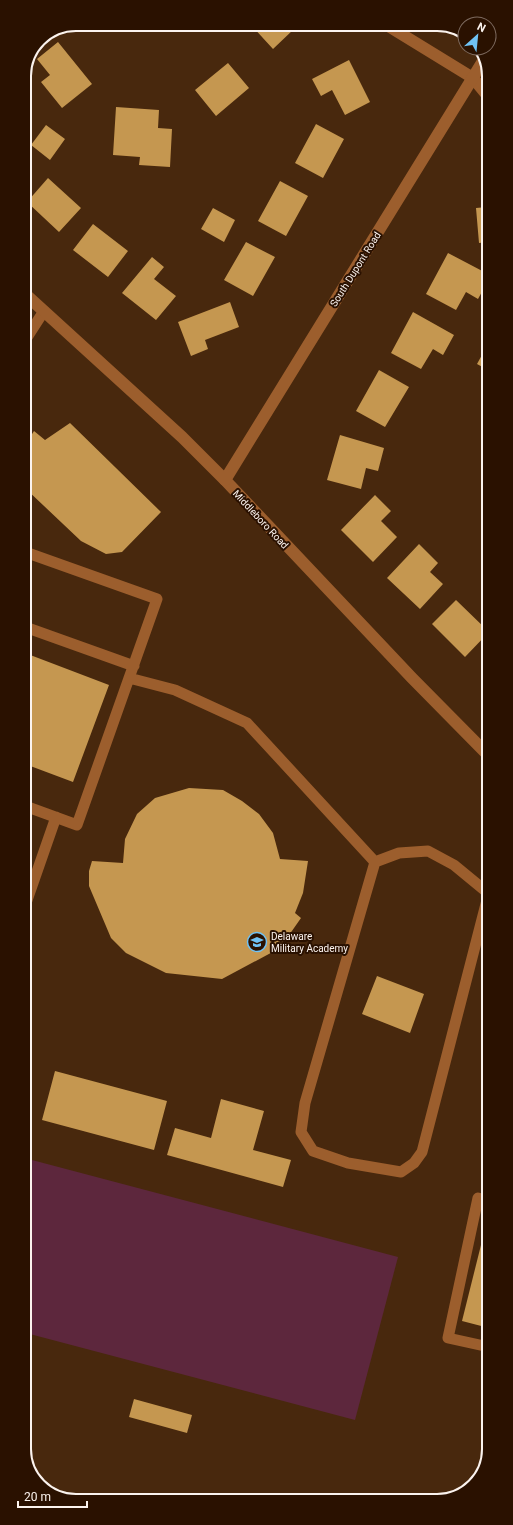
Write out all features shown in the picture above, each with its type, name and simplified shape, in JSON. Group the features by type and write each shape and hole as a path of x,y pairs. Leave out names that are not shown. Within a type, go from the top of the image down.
{"street":[{"path":"396,31 473,78 482,90"},
{"name":"South Dupont Road","path":"225,480 480,65"},
{"name":"Middleboro Road","path":"31,299 182,437 225,480 412,678 482,749"}],"lane":[{"path":"31,331 44,311"},
{"path":"31,554 157,599 77,824 31,808"},
{"path":"31,629 134,666"},
{"path":"129,678 175,690 247,724 376,862"},
{"path":"31,889 56,817"},
{"path":"376,862 399,853 428,851 454,864 482,885"},
{"path":"376,862 305,1104 301,1132 313,1151 348,1164 401,1172 414,1162 422,1152 482,909"},
{"path":"482,1199 478,1198 448,1338 482,1345"}],"shaded area":[{"path":"32,1160 398,1257 355,1420 31,1334"}],"building":[{"path":"256,31 292,31 273,49"},
{"path":"58,42 92,84 62,108 41,82 50,75 37,59"},
{"path":"349,60 370,102 345,115 332,90 321,96 312,79"},
{"path":"228,63 249,88 216,116 195,90"},
{"path":"116,107 159,110 158,128 172,129 170,167 139,165 140,157 113,155"},
{"path":"316,124 344,139 323,178 295,163"},
{"path":"46,125 65,139 50,160 31,145"},
{"path":"48,178 81,208 59,232 31,206 31,197"},
{"path":"280,181 308,196 286,236 258,221"},
{"path":"482,207 482,243 479,243 476,208"},
{"path":"213,208 235,220 224,242 201,229"},
{"path":"93,224 128,251 108,277 73,250"},
{"path":"246,242 275,257 253,296 224,280"},
{"path":"448,253 482,271 482,292 478,299 466,292 456,310 426,294"},
{"path":"152,257 164,267 154,279 176,296 156,320 122,293"},
{"path":"230,302 239,327 205,340 208,349 191,356 178,322"},
{"path":"413,312 454,335 443,355 433,349 421,369 391,353"},
{"path":"482,355 482,367 477,364"},
{"path":"379,370 409,387 385,427 356,411"},
{"path":"70,423 161,512 122,552 106,554 81,541 31,494 31,436 34,431 45,440"},
{"path":"340,435 384,448 378,471 366,468 361,489 327,480"},
{"path":"375,495 391,511 381,521 397,537 373,562 341,530"},
{"path":"419,544 438,563 430,572 443,584 420,609 387,578"},
{"path":"456,600 482,625 482,639 465,657 432,624"},
{"path":"31,655 109,685 73,782 31,766"},
{"path":"189,788 223,790 242,801 259,814 273,833 280,859 308,861 303,893 295,913 301,918 280,948 222,979 166,973 126,953 111,938 89,886 89,871 92,861 123,863 125,839 137,814 155,798"},
{"path":"377,976 424,994 410,1033 362,1014"},
{"path":"55,1071 167,1101 154,1150 42,1120"},
{"path":"221,1099 264,1111 253,1150 291,1160 283,1187 167,1155 175,1128 211,1138"},
{"path":"482,1241 482,1326 462,1321"},
{"path":"134,1399 192,1415 187,1433 129,1417"}],"place":[{"name":"Delaware Military Academy","path":"257,942"}]}
